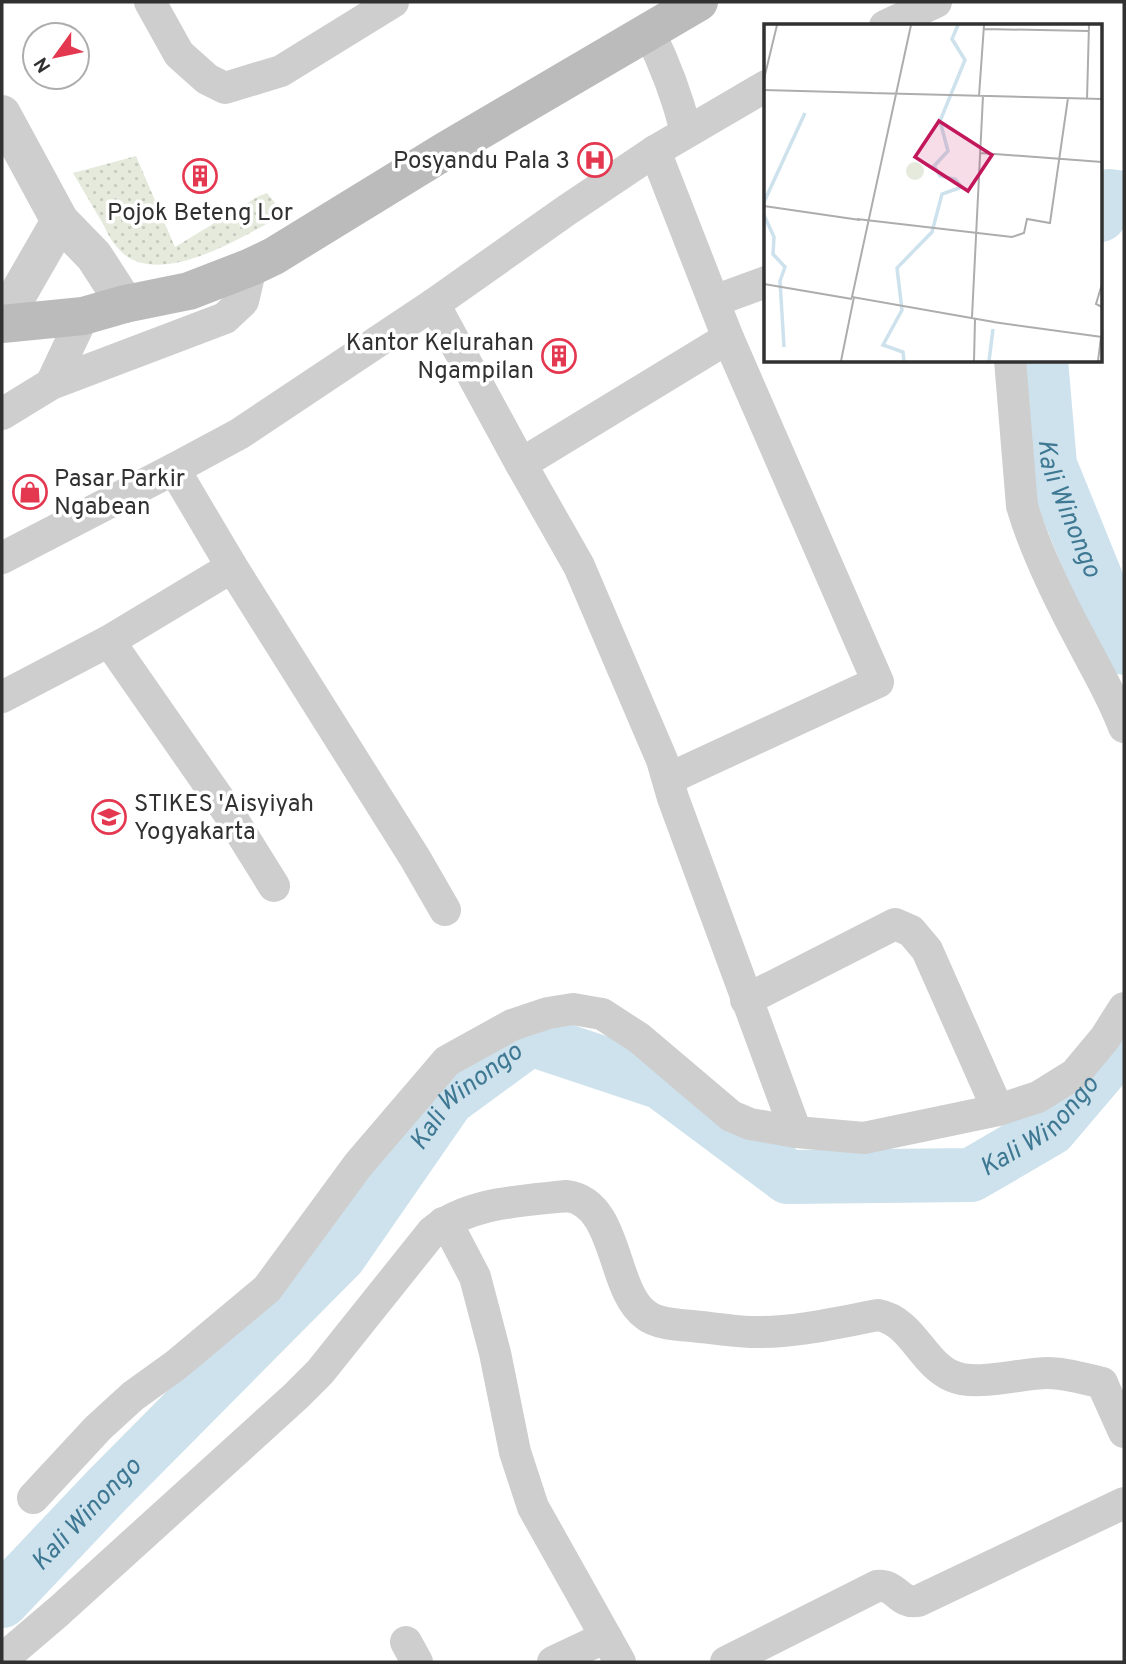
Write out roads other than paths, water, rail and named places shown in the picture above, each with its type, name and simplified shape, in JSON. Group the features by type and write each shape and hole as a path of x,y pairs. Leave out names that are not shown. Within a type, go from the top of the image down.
{"main road":[{"path":"2,323 83,316 189,291 251,267 274,256 445,151 699,2"}],"street":[{"path":"150,2 178,54 207,79 225,88 281,71 393,2"},
{"path":"889,24 936,2"},
{"path":"649,32 662,57 686,131"},
{"path":"2,558 239,434 434,304 655,151 764,87"},
{"path":"2,114 60,221 94,256 125,304"},
{"path":"655,151 728,338 878,682 667,779"},
{"path":"2,323 60,221"},
{"path":"2,414 51,384 225,318 243,301 251,267"},
{"path":"714,301 764,282"},
{"path":"434,304 579,566 662,760 796,1132"},
{"path":"51,384 83,316"},
{"path":"521,464 728,338"},
{"path":"1010,362 1022,506 1029,528 1074,629 1118,710 1124,727"},
{"path":"174,469 232,567 415,858 445,911"},
{"path":"2,697 109,641 232,567"},
{"path":"109,641 228,812 274,886"},
{"path":"747,1000 895,924 911,931 927,950 998,1110"},
{"path":"33,1498 98,1428 133,1396 176,1366 267,1289 358,1165 447,1061 512,1025 548,1013 573,1009 602,1014 639,1038 732,1116 750,1124 796,1132 864,1138 998,1110 1038,1097 1075,1074 1105,1038 1124,1007"},
{"path":"11,1652 312,1380 432,1232 443,1223 464,1214 497,1205 567,1196 584,1200 592,1207 607,1233 630,1295 646,1315 654,1319 751,1332 792,1330 878,1315 887,1317 898,1324 937,1367 953,1377 977,1380 1050,1373 1113,1377 1124,1432"},
{"path":"443,1223 453,1235 475,1277 495,1353 515,1452 533,1507 613,1650 553,1662"},
{"path":"726,1662 877,1586 886,1585 905,1600 918,1601 1124,1503"}],"waterway":[{"name":"Kali Winongo","path":"1102,211 1109,196 1124,198"},
{"name":"Kali Winongo","path":"1041,362 1050,465 1124,648"},
{"name":"Kali Winongo","path":"2,1601 106,1491 340,1255 448,1099 530,1039 662,1083 788,1177 971,1175 1050,1129 1124,1042"}],"place":[{"name":"Posyandu Pala 3","path":"595,160"},
{"name":"Pojok Beteng Lor","path":"200,176"},
{"name":"Kantor Kelurahan Ngampilan","path":"559,356"},
{"name":"Pasar Parkir Ngabean","path":"30,492"},
{"name":"STIKES 'Aisyiyah Yogyakarta","path":"109,817"}]}
